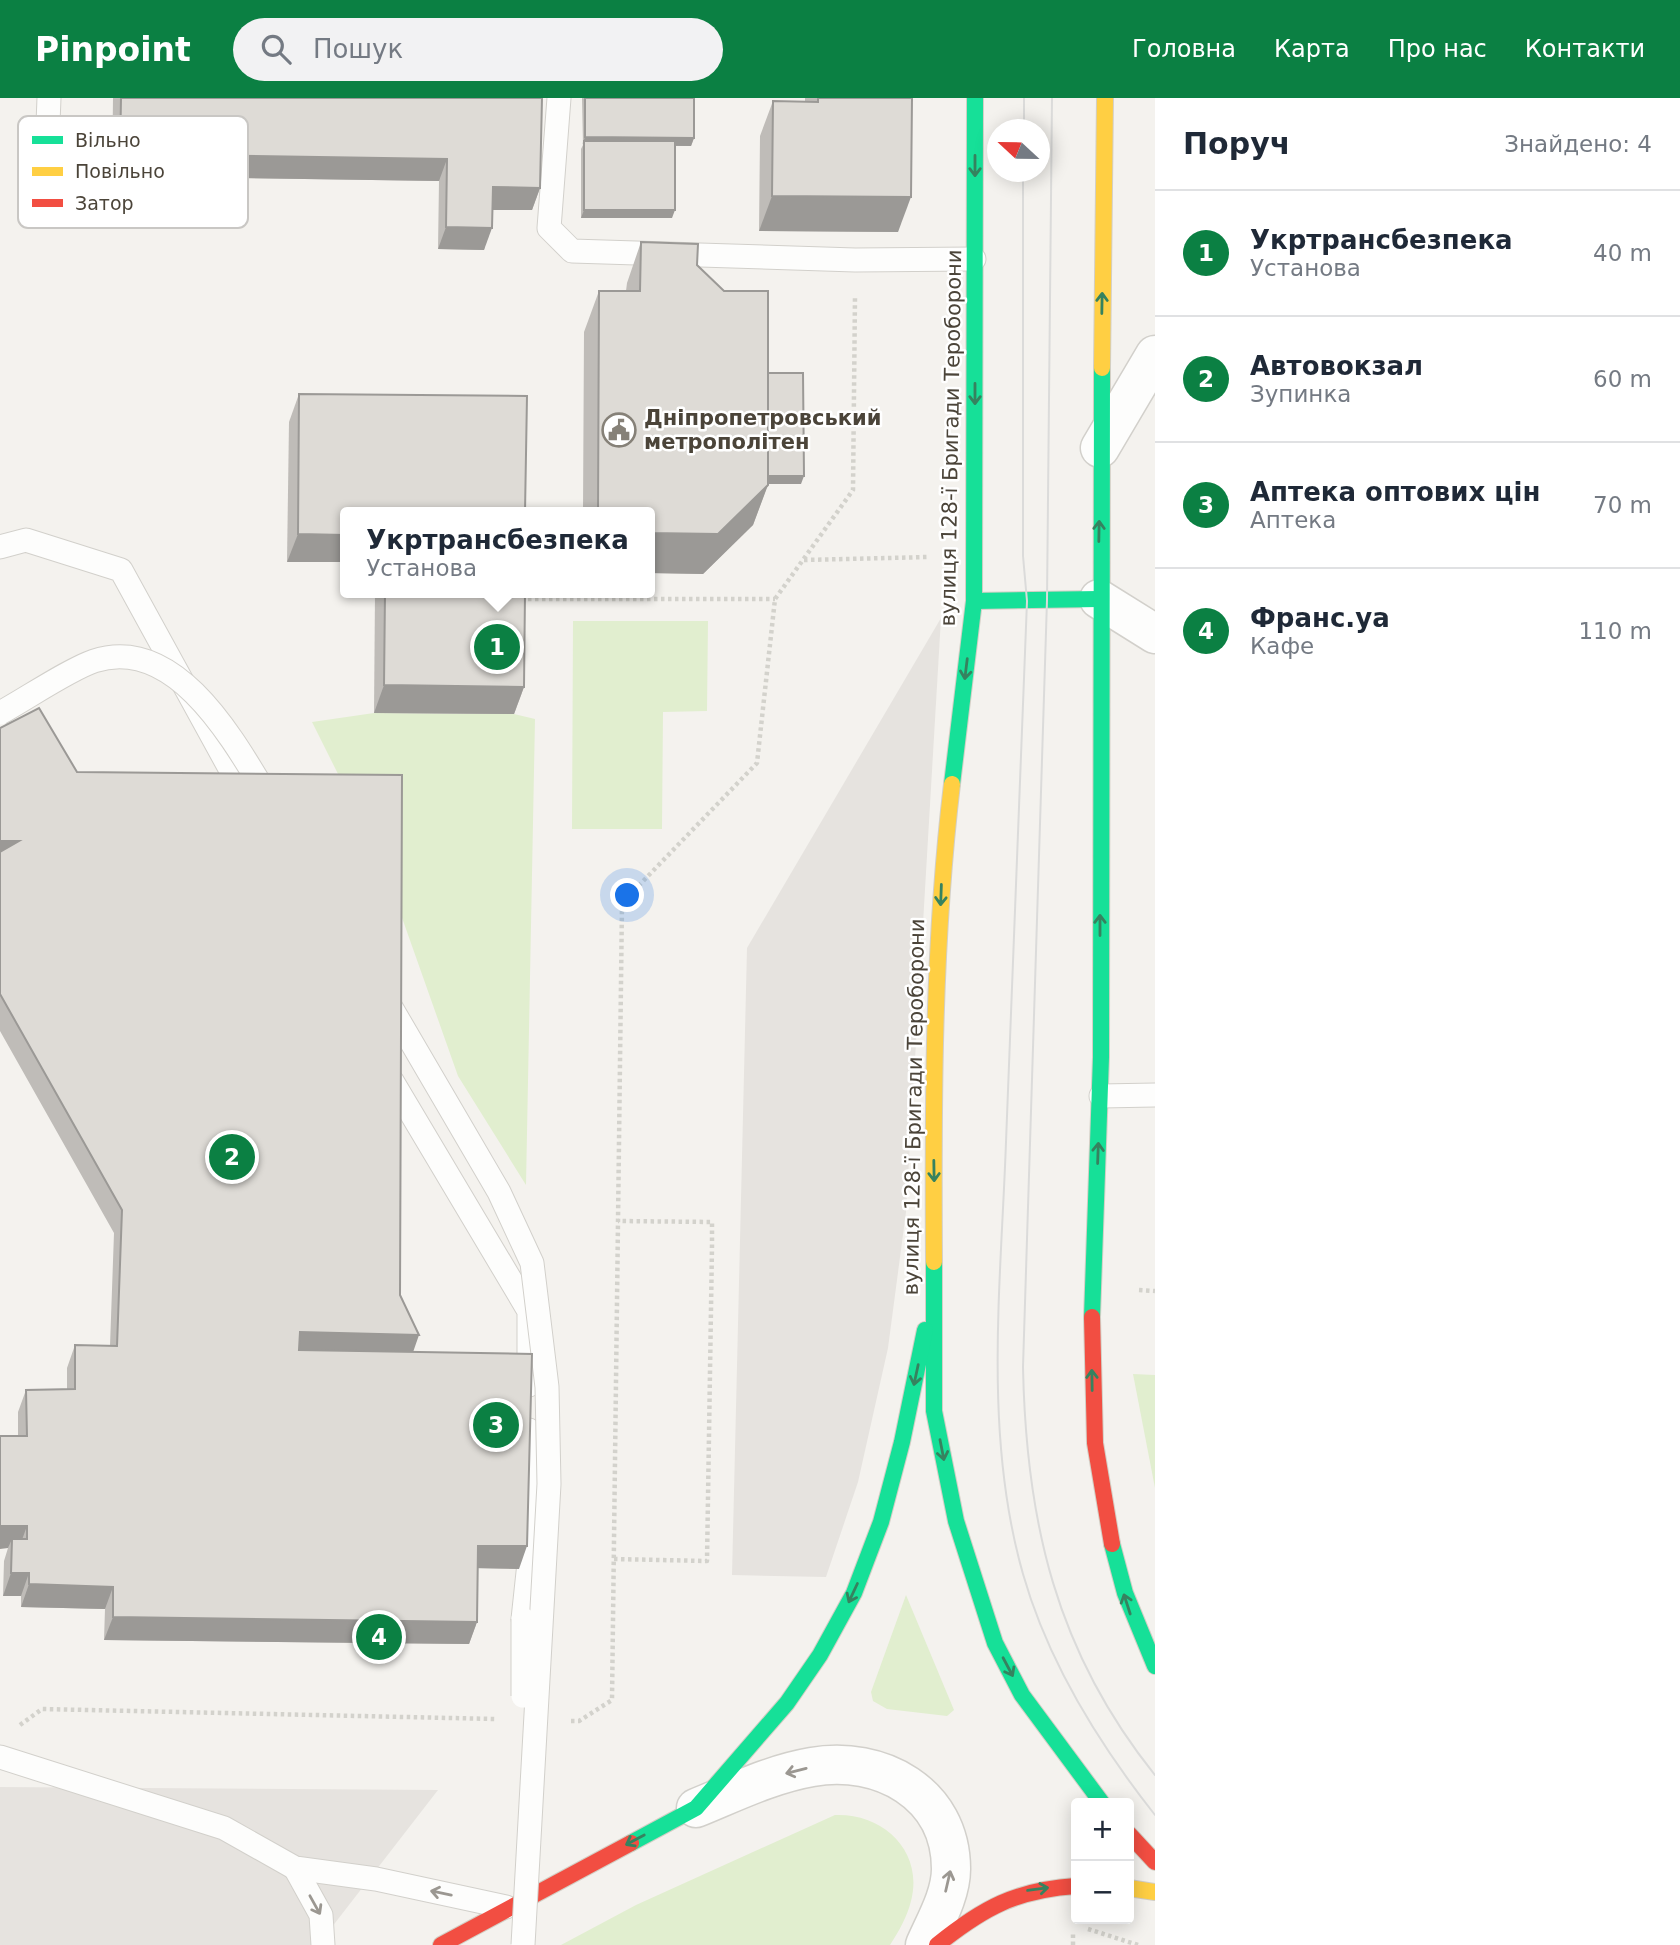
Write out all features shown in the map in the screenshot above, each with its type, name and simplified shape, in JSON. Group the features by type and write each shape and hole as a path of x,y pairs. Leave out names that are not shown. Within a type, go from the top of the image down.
{"main road":[{"name":"вулиця 128-ї Бригади Тероборони","path":"441,1945 506,1907 696,1808 787,1703 820,1655 854,1592 881,1522 902,1442 935,1284 933,1100 943,858 974,601 975,98"},
{"path":"1105,98 1099,599 1101,1096 1091,1325 1093,1434 1100,1498 1115,1566 1134,1623 1155,1666"},
{"path":"974,601 1099,599"},
{"path":"935,1284 934,1411 956,1521 976,1589 995,1643 1022,1695 1068,1761 1098,1798"},
{"path":"1134,1839 1155,1862"},
{"path":"937,1945 979,1912 1006,1897 1031,1890 1071,1886"},
{"path":"1134,1889 1155,1892"}],"street":[{"path":"1100,448 1155,355"},
{"path":"1099,599 1155,634"},
{"path":"696,1808 773,1776 813,1766 847,1765 869,1769 909,1785 931,1805 944,1832 951,1869 942,1906 925,1945"}],"lane":[{"path":"48,116 49,98"},
{"path":"559,98 549,228 572,251 855,260 974,258"},
{"path":"0,547 26,540 121,570 244,796"},
{"path":"0,713 95,661 141,657 180,678 228,735 278,815"},
{"path":"375,980 499,1192 532,1263 547,1387 550,1484 523,1945"},
{"path":"393,1081 529,1311 529,1563 523,1619 523,1945"},
{"path":"1101,1096 1155,1095"},
{"path":"0,1757 224,1828 295,1868 376,1879 506,1907"},
{"path":"295,1868 321,1916 323,1945"}],"path":[{"path":"565,1720 579,1721 612,1700 622,903 757,763 775,599 853,490 855,260"},
{"path":"528,599 775,599"},
{"path":"614,1559 708,1561 712,1246 712,1222 618,1221"},
{"path":"10,1732 42,1709 510,1719"}],"green space":[{"path":"573,621 708,621 707,711 663,712 662,829 572,829"},
{"path":"374,713 514,714 535,719 526,1185 458,1076 383,864 312,722"},
{"path":"1133,1374 1155,1375 1155,1488"},
{"path":"906,1595 954,1710 947,1716 887,1709 873,1701 871,1692"},
{"path":"835,1815 853,1816 884,1828 896,1838 905,1851 911,1866 911,1901 890,1945 561,1945 636,1905"}],"shaded area":[{"path":"941,618 906,1212 888,1348 858,1482 826,1577 732,1575 747,948"},
{"path":"0,1787 438,1790 318,1945 0,1945"}],"building":[{"path":"121,98 542,98 540,188 493,187 492,228 446,227 447,159 248,156 248,116 121,116"},
{"path":"585,98 694,98 694,138 585,137"},
{"path":"818,98 912,98 911,197 772,196 773,101 818,102"},
{"path":"584,141 675,141 675,210 584,210"},
{"path":"641,242 698,244 697,265 724,291 768,291 768,485 718,534 655,533 655,507 598,507 599,291 640,291"},
{"path":"768,373 803,373 804,476 768,476"},
{"path":"299,394 527,396 525,507 340,507 340,535 298,534"},
{"path":"385,598 525,598 524,687 384,685"},
{"path":"39,708 77,772 402,775 400,1295 419,1335 300,1332 299,1350 532,1354 527,1546 478,1546 477,1622 113,1617 113,1587 29,1584 29,1573 11,1573 12,1539 27,1539 27,1526 0,1526 0,1436 27,1436 26,1390 75,1389 75,1345 117,1346 122,1210 0,994 0,852 19,841 0,841 0,728"}],"tram line":[{"path":"1024,98 1024,119"},
{"path":"1052,98 1047,600 1023,1367 1025,1424 1040,1531 1053,1583 1071,1632 1093,1681 1121,1728 1155,1775"},
{"path":"1023,182 1023,556 1027,601 999,1304 999,1413 1003,1467 1023,1574 1046,1639 1095,1731 1155,1815"}],"traffic: fast":[{"path":"952,784 974,601 975,98"},
{"path":"1092,1317 1101,1057 1102,368"},
{"path":"974,601 1099,599"},
{"path":"934,1262 934,1411 956,1521 995,1643 1022,1695 1098,1798"},
{"path":"631,1843 696,1808 787,1703 820,1655 854,1593 881,1522 902,1442 925,1330"},
{"path":"1112,1544 1125,1593 1155,1666"}],"traffic: slow":[{"path":"1102,368 1105,98"},
{"path":"934,1262 934,1083 938,963 952,784"},
{"path":"1134,1889 1155,1892"}],"traffic: jam":[{"path":"1092,1317 1095,1443 1112,1544"},
{"path":"1134,1839 1155,1862"},
{"path":"441,1945 631,1843"},
{"path":"937,1945 1001,1903 1035,1892 1071,1886"}],"place":[{"name":"Дніпропетровський метрополітен","path":"619,430"},
{"name":"Укртрансбезпека","path":"497,647"},
{"name":"Автовокзал","path":"232,1157"},
{"name":"Аптека оптових цін","path":"496,1425"},
{"name":"Франс.уа","path":"379,1637"}]}
